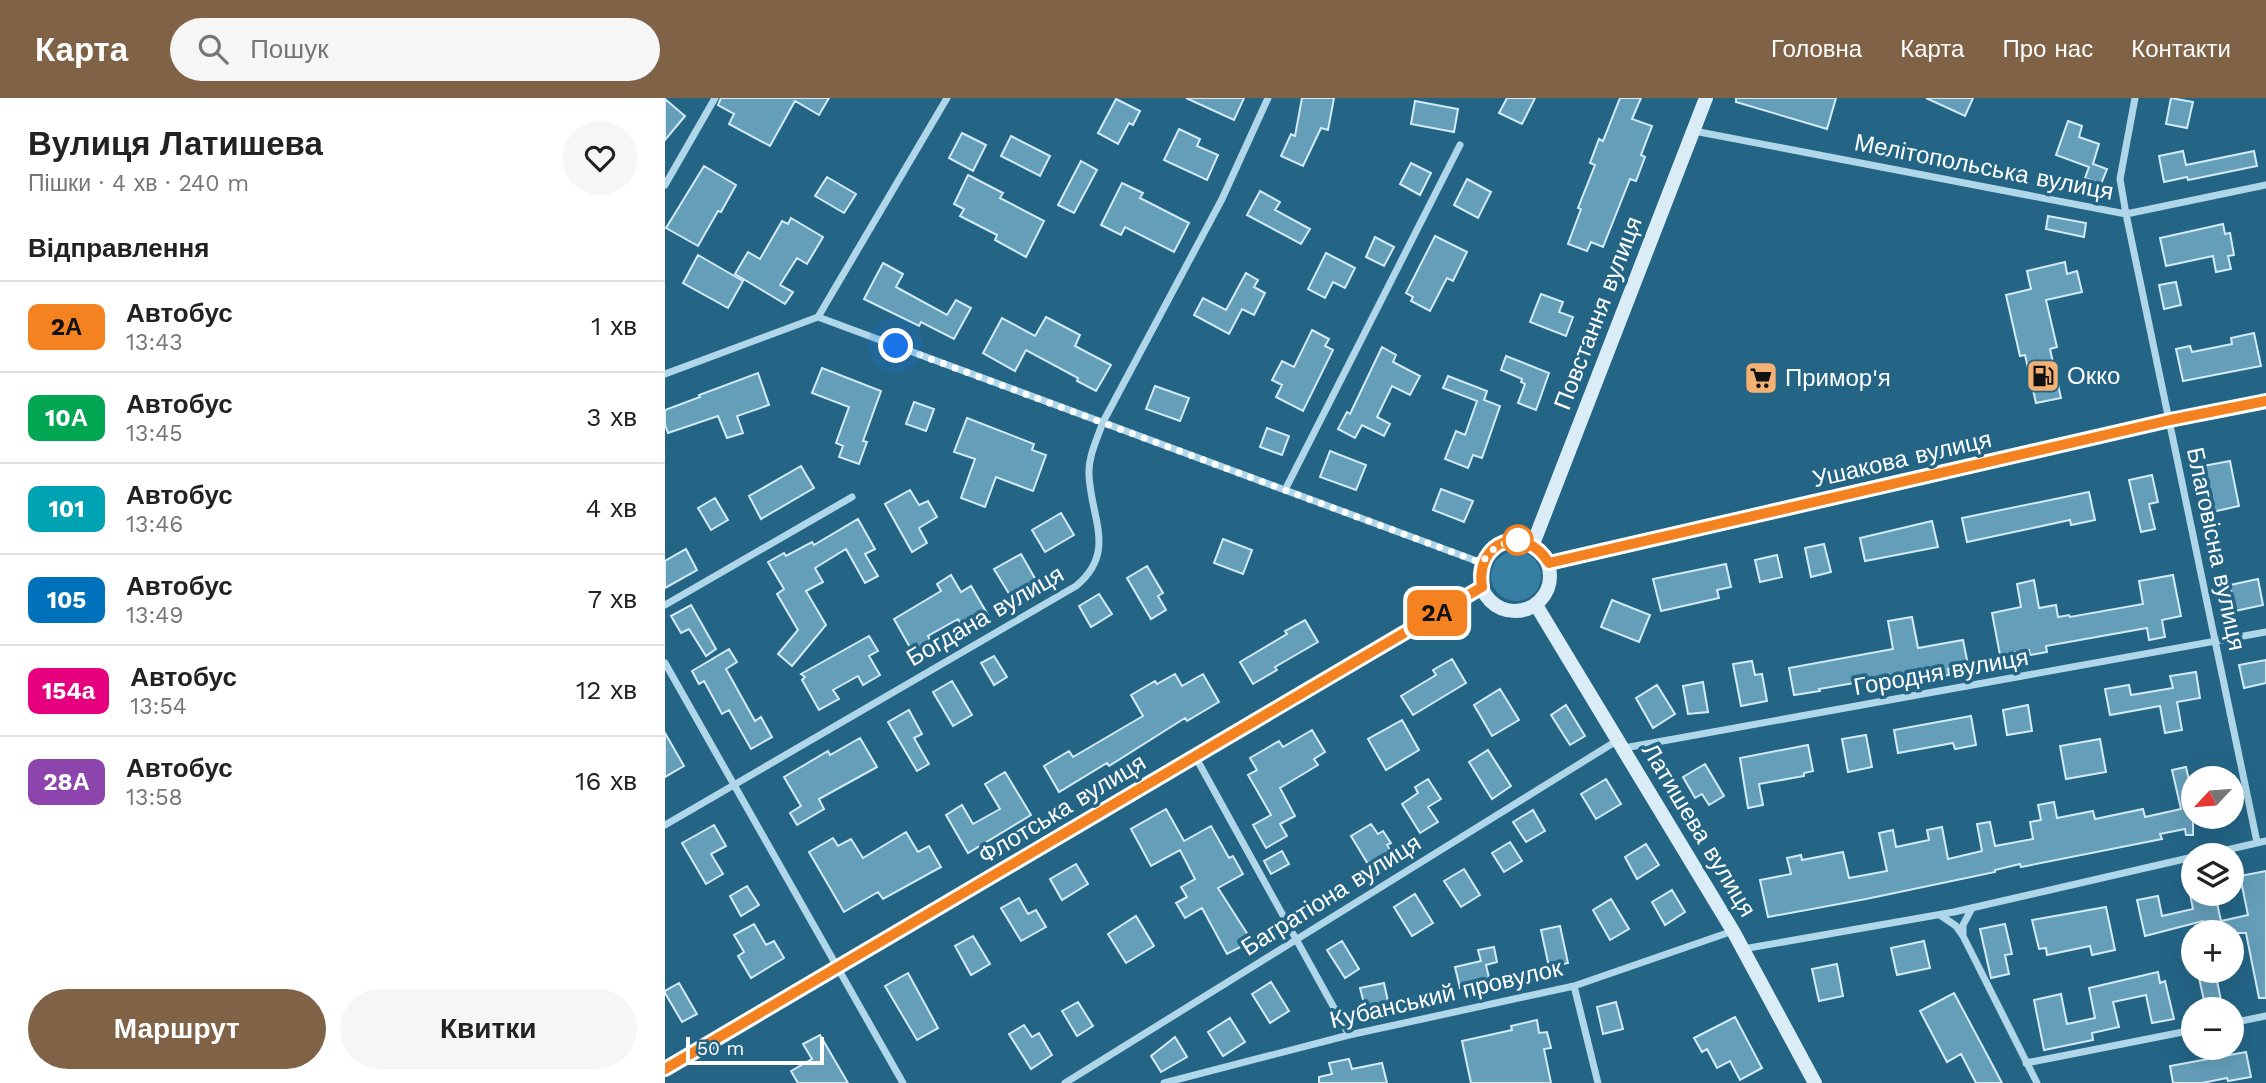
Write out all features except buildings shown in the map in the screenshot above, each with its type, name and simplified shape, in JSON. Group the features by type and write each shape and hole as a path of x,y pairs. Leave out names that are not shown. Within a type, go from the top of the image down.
{"street":[{"path":"665,185 715,98"},
{"path":"665,374 818,317 947,98"},
{"name":"Богдана вулиця","path":"665,825 1076,586 1090,574 1098,560 1100,544 1089,461 1103,422 1222,199 1269,98"},
{"name":"Повстання вулиця","path":"1533,544 1706,98"},
{"name":"Благовісна вулиця","path":"2135,98 2120,179 2216,642 2262,842"},
{"name":"Мелітопольська вулиця","path":"1693,131 2126,214 2266,185"},
{"path":"1285,490 1460,145"},
{"path":"818,317 1482,563"},
{"name":"Ушакова вулиця","path":"1549,563 2170,420 2266,401"},
{"path":"665,605 852,498"},
{"path":"1518,540 1533,544 1549,563 1551,579 1547,593 1536,605 1524,610 1511,611 1498,607 1488,598 1482,587 1482,563 1490,550 1503,542 1518,540"},
{"name":"Флотська вулиця","path":"665,1069 1482,587"},
{"name":"Латишева вулиця","path":"1536,605 1733,930 1815,1083"},
{"name":"Городня вулиця","path":"1620,744 2266,632"},
{"path":"665,663 904,1083"},
{"name":"Багратіона вулиця","path":"1065,1083 1620,744"},
{"path":"1195,757 1349,1035"},
{"path":"2244,846 2262,842"},
{"path":"1743,949 1940,915 2181,860"},
{"path":"1963,936 1963,925 1972,908"},
{"path":"1940,915 1957,926 1963,936 2037,1083"},
{"name":"Кубанський провулок","path":"1164,1083 1349,1035 1574,986 1733,930"},
{"path":"1574,986 1598,1083"},
{"path":"2244,1020 2266,1016"},
{"path":"2026,1063 2181,1032"}],"shaded area":[{"path":"1516,551 1533,559 1541,576 1533,593 1516,601 1499,593 1491,576 1499,559"}],"bus line":[{"name":"2А","path":"665,1069 1482,587 1482,563 1490,550 1503,542 1518,540 1533,544 1549,563 2170,420 2266,401"}],"place":[{"name":"Окко","path":"2043,376"},
{"name":"Примор'я","path":"1761,378"}],"route":[{"path":"896,346 1482,563 1490,550 1503,542 1518,540"}]}
